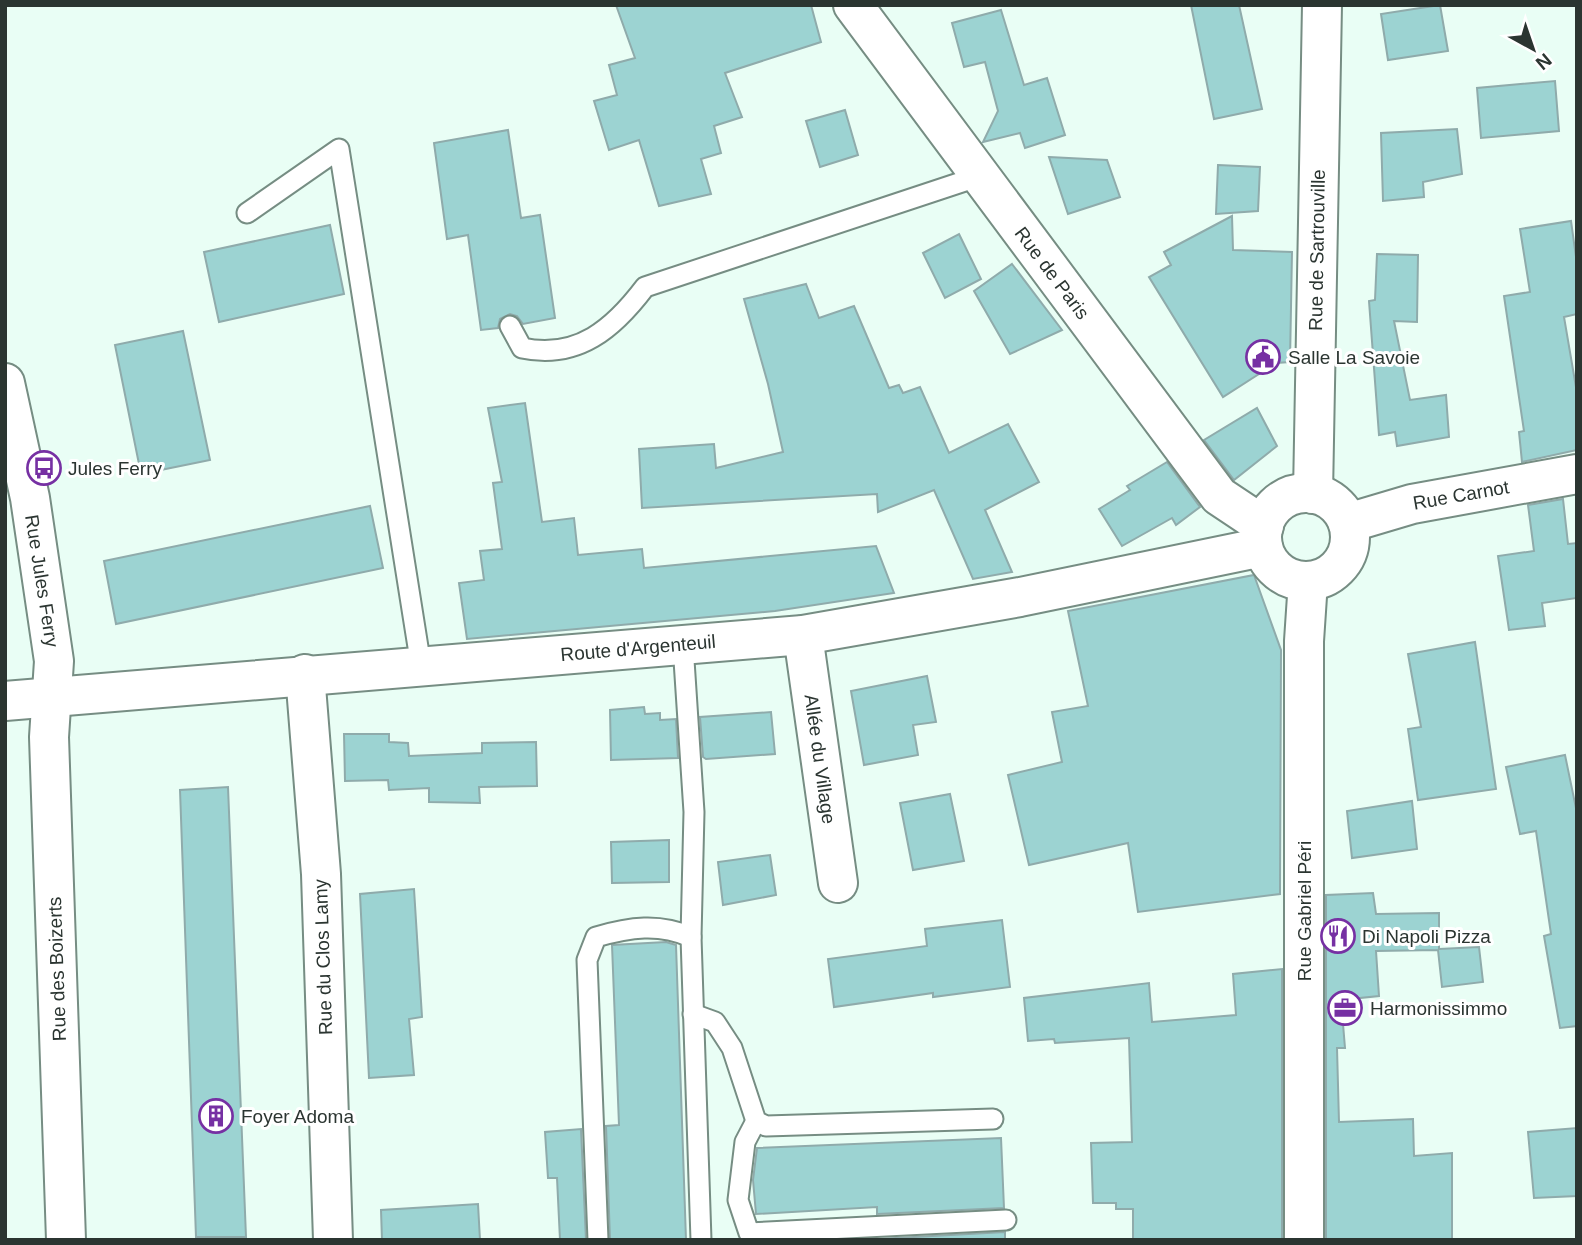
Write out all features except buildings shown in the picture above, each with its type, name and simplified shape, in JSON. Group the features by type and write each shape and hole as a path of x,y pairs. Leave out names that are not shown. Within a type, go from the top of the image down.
{"street":[{"name":"Rue de Paris","path":"853,5 1219,496 1264,537"},
{"name":"Rue de Sartrouville","path":"1313,494 1322,5"},
{"name":"Rue Jules Ferry","path":"5,383 30,498 54,661 53,697"},
{"name":"Rue Carnot","path":"1348,523 1412,503 1577,474"},
{"path":"1298,494 1313,494 1334,503 1348,523 1350,542 1343,561 1328,576 1308,581 1284,576 1275,569 1264,537 1274,507 1286,499 1298,494"},
{"name":"Route d'Argenteuil","path":"5,701 305,674 803,635 1020,597 1264,537"},
{"name":"Rue Gabriel Péri","path":"1304,1240 1304,640 1308,581"},
{"name":"Allée du Village","path":"803,635 838,883"},
{"name":"Rue du Clos Lamy","path":"305,674 321,874 333,1240"},
{"name":"Rue des Boizerts","path":"53,697 49,737 66,1240"}],"lane":[{"path":"247,213 339,149 421,666"},
{"path":"510,326 522,348 537,351 569,347 597,338 626,312 645,287 980,176"},
{"path":"684,645 694,812 691,937 701,1240"},
{"path":"598,1240 587,960 590,948 596,937 629,928 672,929 691,937"},
{"path":"693,1014 715,1022 732,1048 756,1121 766,1126 993,1119"},
{"path":"756,1121 745,1142 738,1200 749,1233 1006,1220"}],"place":[{"name":"Salle La Savoie","path":"1263,357"},
{"name":"Jules Ferry","path":"44,468"},
{"name":"Di Napoli Pizza","path":"1338,936"},
{"name":"Harmonissimmo","path":"1345,1008"},
{"name":"Foyer Adoma","path":"216,1116"}]}
